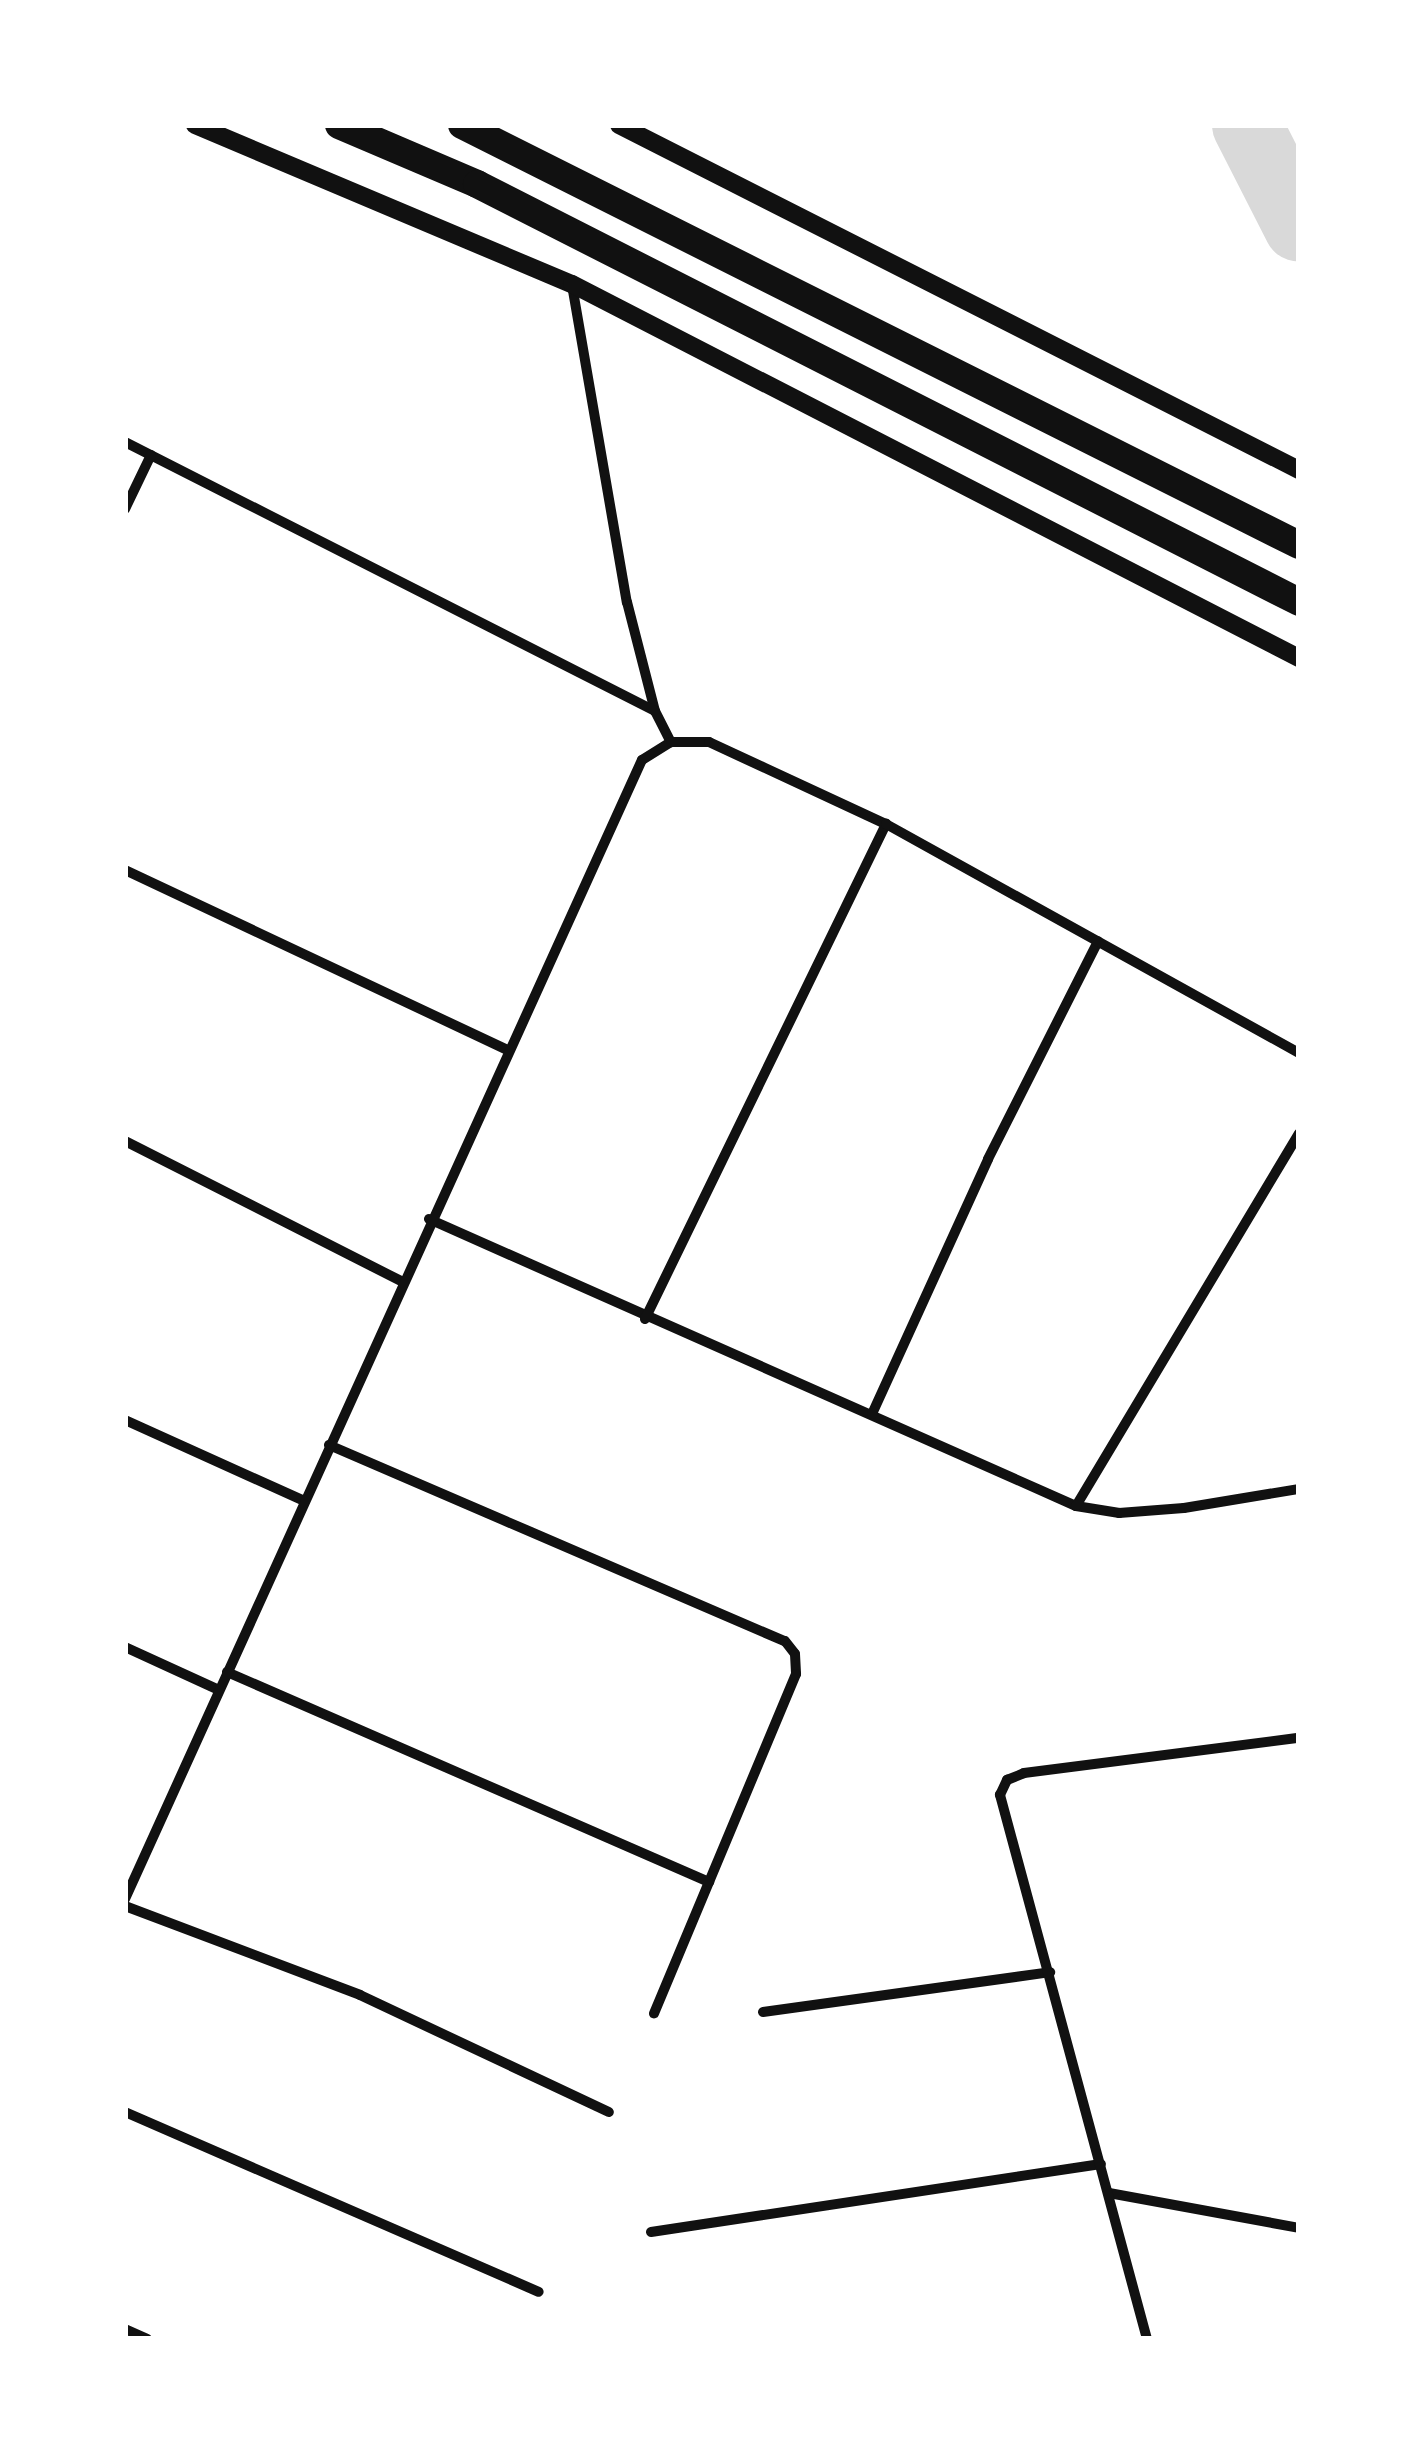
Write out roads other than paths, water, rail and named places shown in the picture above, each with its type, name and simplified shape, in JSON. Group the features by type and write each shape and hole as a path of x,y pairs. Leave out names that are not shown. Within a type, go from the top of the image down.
{"highway":[{"path":"339,125 478,184 1299,602"},
{"path":"462,125 1299,545"}],"street":[{"path":"195,125 572,284 1299,658"},
{"path":"619,125 1299,470"},
{"path":"572,284 608,508 655,711 671,742"},
{"path":"125,442 655,711"},
{"path":"125,509 151,455"},
{"path":"609,2112 360,1995 125,1902 429,1219 642,760 671,742 709,742 886,824 1299,1052"},
{"path":"645,1319 886,824"},
{"path":"125,870 508,1050"},
{"path":"872,1414 988,1159 1098,941"},
{"path":"1076,1506 1299,1134"},
{"path":"125,1142 402,1281"},
{"path":"429,1219 645,1319 872,1414 1020,1486 1076,1506 1168,1509 1299,1490"},
{"path":"125,1420 304,1501"},
{"path":"329,1445 785,1641 795,1654 796,1674 654,2013"},
{"path":"125,1647 219,1690"},
{"path":"227,1672 709,1882"},
{"path":"1147,2339 1050,1972 1002,1814 1007,1780 1024,1773 1299,1738"},
{"path":"763,2012 1050,1972"},
{"path":"125,2112 538,2292"},
{"path":"652,2232 1101,2164"},
{"path":"1109,2193 1299,2228"},
{"path":"125,2329 147,2339"}],"waterway":[{"path":"1247,125 1299,227"}]}
